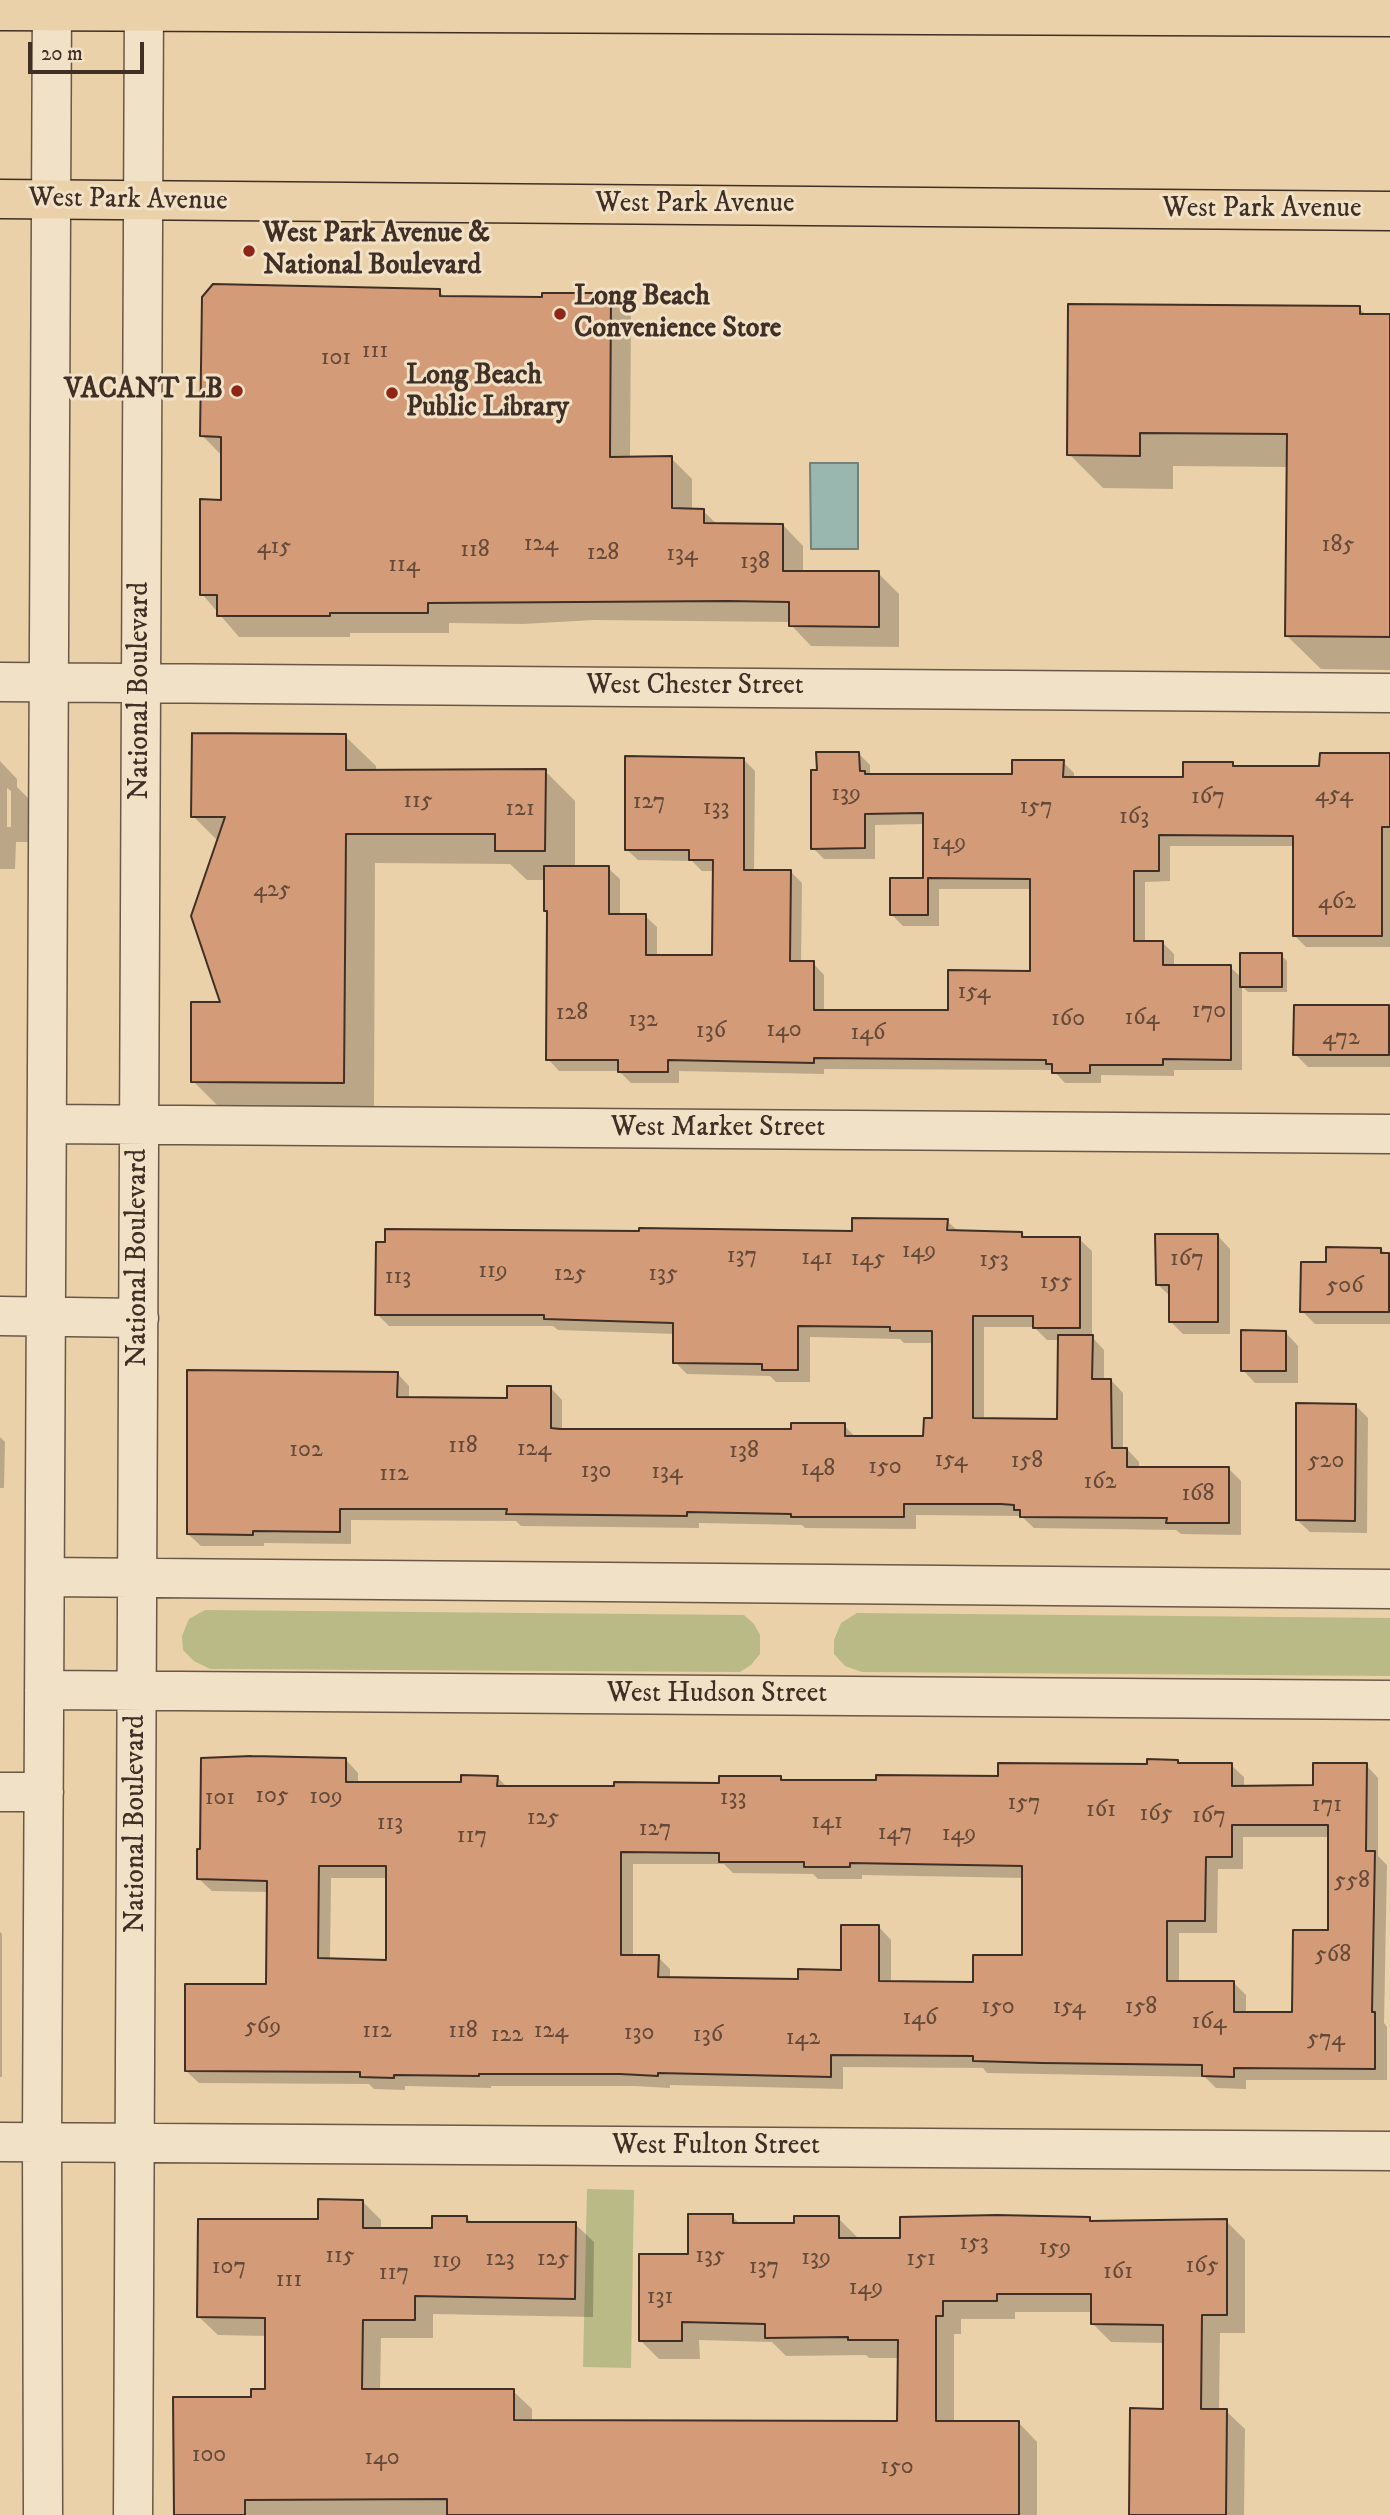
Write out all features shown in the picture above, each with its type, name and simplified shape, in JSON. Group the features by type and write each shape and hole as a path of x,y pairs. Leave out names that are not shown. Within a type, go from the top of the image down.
{"highway":[{"path":"0,11 52,6 144,6 1390,17"},
{"name":"West Park Avenue","path":"0,200 1390,211"}],"street":[{"path":"43,2515 42,2141 52,6"},
{"name":"National Boulevard","path":"133,2515 144,6"},
{"name":"West Chester Street","path":"0,682 1390,693"},
{"name":"West Market Street","path":"47,1124 1390,1134"},
{"path":"0,1316 139,1318"},
{"path":"45,1577 1390,1589"},
{"name":"West Hudson Street","path":"44,1690 1390,1700"},
{"path":"0,1792 44,1792"},
{"name":"West Fulton Street","path":"0,2142 1390,2151"}],"green space":[{"path":"205,1610 744,1615 754,1624 760,1635 760,1654 751,1665 740,1672 210,1669 194,1661 183,1650 182,1636 189,1619"},
{"path":"857,1613 1390,1618 1390,1676 862,1672 845,1666 834,1654 834,1640 841,1623"},
{"path":"587,2189 634,2190 631,2368 583,2367"}],"water":[{"path":"810,463 858,463 858,549 811,549"}],"building":[{"path":"213,284 440,289 440,296 542,297 542,293 611,293 610,457 672,456 672,508 704,509 704,523 783,524 783,571 879,571 879,627 789,626 789,602 428,603 428,613 217,616 217,595 200,595 200,499 221,500 221,437 200,436 202,297"},
{"path":"1068,304 1360,306 1360,314 1390,314 1390,637 1285,636 1287,434 1140,433 1140,456 1067,455"},
{"path":"192,733 346,734 346,770 546,769 545,851 495,851 495,834 346,834 344,1083 191,1082 191,1002 220,1002 191,916 225,817 191,817"},
{"path":"816,752 859,752 860,771 865,771 865,774 1012,774 1012,760 1064,760 1063,777 1183,777 1183,762 1233,762 1233,766 1319,766 1320,753 1390,753 1390,827 1382,827 1382,936 1293,936 1293,836 1159,835 1159,871 1134,871 1134,941 1163,941 1163,965 1231,965 1231,1060 1163,1059 1163,1065 1090,1065 1090,1073 1052,1073 1052,1064 1046,1064 1046,1060 814,1058 814,1063 668,1060 668,1072 618,1072 618,1060 546,1060 547,911 544,911 544,866 609,866 609,914 646,914 646,955 712,955 713,860 689,860 689,850 625,850 625,756 744,758 744,870 791,870 790,961 814,961 814,1010 948,1010 948,970 1030,971 1030,879 928,878 928,915 890,915 890,878 923,878 923,813 865,814 865,848 811,849 811,770 817,770"},
{"path":"1240,953 1282,953 1282,987 1240,987"},
{"path":"1294,1005 1389,1005 1389,1055 1293,1055"},
{"path":"852,1218 948,1219 947,1230 1022,1232 1022,1237 1080,1237 1080,1328 1033,1328 1033,1316 973,1316 973,1418 1057,1419 1058,1335 1093,1335 1092,1379 1111,1379 1112,1448 1127,1448 1127,1467 1229,1467 1229,1523 1166,1523 1167,1518 1020,1517 1020,1510 1014,1510 1014,1505 1001,1504 904,1504 904,1517 791,1517 791,1514 687,1512 687,1516 506,1514 507,1509 340,1509 340,1532 253,1531 253,1535 187,1534 187,1370 398,1372 397,1397 507,1398 507,1386 551,1386 551,1428 560,1429 791,1429 791,1423 845,1423 845,1436 923,1436 924,1418 932,1418 932,1331 890,1331 890,1327 798,1326 798,1370 762,1370 762,1364 673,1363 673,1323 544,1319 544,1315 375,1315 376,1242 385,1242 385,1229 852,1231"},
{"path":"1155,1234 1218,1234 1218,1322 1169,1322 1169,1285 1156,1285"},
{"path":"1326,1247 1381,1248 1381,1253 1389,1253 1389,1312 1300,1312 1301,1262 1326,1262"},
{"path":"1241,1330 1286,1331 1286,1371 1241,1371"},
{"path":"1296,1403 1356,1404 1355,1521 1296,1520"},
{"path":"201,1758 346,1758 346,1782 461,1782 461,1775 498,1776 497,1786 614,1786 614,1782 719,1783 719,1776 781,1776 781,1780 876,1780 876,1775 998,1776 998,1763 1147,1764 1147,1759 1178,1760 1178,1763 1232,1763 1232,1786 1313,1785 1313,1763 1367,1763 1366,1851 1375,1851 1372,2012 1375,2012 1375,2069 1234,2068 1234,2077 1202,2076 1202,2065 973,2061 973,2056 831,2055 831,2077 658,2073 658,2076 394,2075 394,2078 360,2077 360,2072 185,2071 185,1984 266,1984 267,1881 197,1879","holes":["1232,1825 1328,1825 1328,1930 1293,1930 1292,2012 1234,2012 1234,1981 1167,1981 1167,1921 1205,1921 1206,1857 1232,1857","621,1852 719,1853 719,1862 804,1862 804,1867 850,1867 850,1863 1022,1866 1022,1955 973,1955 973,1982 879,1981 879,1925 841,1925 841,1970 798,1969 798,1979 658,1977 659,1955 621,1955","319,1866 386,1866 386,1960 318,1958"]},
{"path":"318,2199 363,2200 363,2228 432,2228 432,2216 467,2216 467,2222 576,2222 575,2299 415,2296 415,2320 363,2320 362,2389 514,2389 514,2420 897,2421 898,2340 848,2340 848,2337 765,2338 765,2324 682,2322 682,2341 639,2341 639,2254 688,2254 688,2214 733,2214 733,2223 794,2223 794,2216 839,2216 839,2238 900,2238 900,2217 997,2215 1090,2217 1090,2221 1227,2219 1227,2315 1202,2315 1201,2409 1227,2409 1226,2515 1129,2515 1130,2408 1163,2409 1163,2325 1091,2324 1091,2294 997,2294 997,2301 943,2301 943,2316 936,2316 936,2421 1019,2421 1019,2515 447,2515 447,2499 245,2500 245,2515 174,2515 173,2397 251,2397 251,2389 265,2389 265,2318 197,2317 198,2219 318,2219"}],"place":[{"name":"West Park Avenue & National Boulevard","path":"249,251"},
{"name":"Long Beach Convenience Store","path":"560,314"},
{"name":"VACANT LB","path":"237,391"},
{"name":"Long Beach Public Library","path":"392,393"}]}
